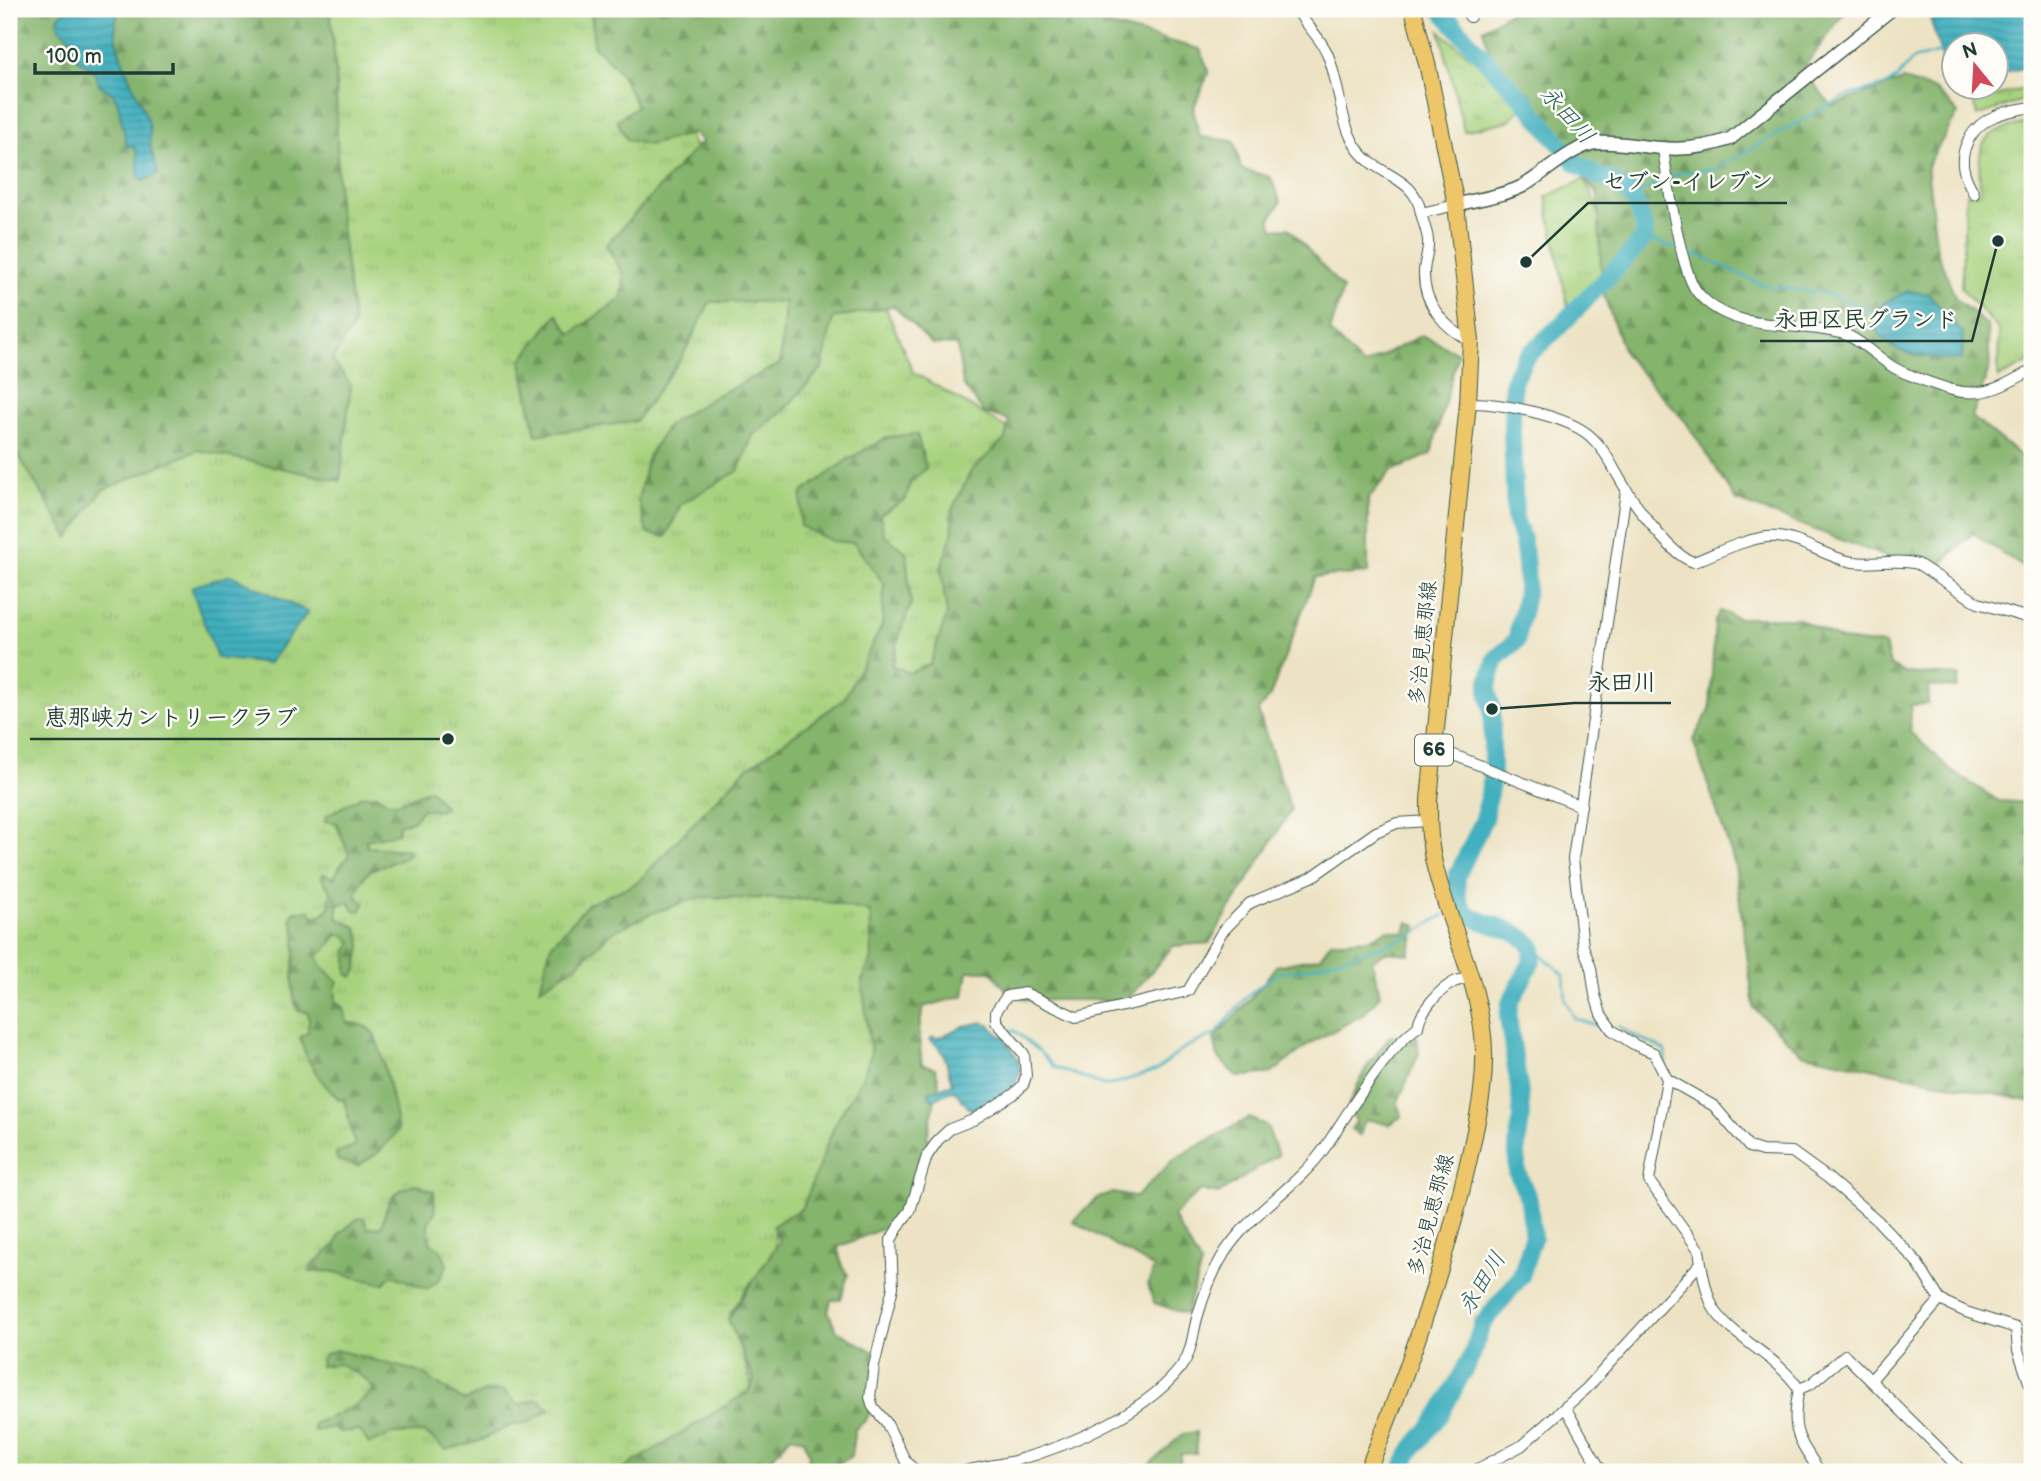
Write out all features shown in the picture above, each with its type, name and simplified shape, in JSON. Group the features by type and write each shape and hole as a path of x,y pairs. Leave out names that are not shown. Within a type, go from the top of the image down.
{"main road":[{"name":"多治見恵那線","path":"1367,1472 1382,1437 1446,1251 1478,1117 1484,1065 1483,1029 1471,977 1434,864 1429,821 1468,403 1471,341 1456,205 1413,9"}],"street":[{"path":"1296,9 1328,55 1353,141 1370,163 1411,189 1419,199 1428,240 1424,273 1432,308 1461,336 1471,341"},
{"path":"1421,213 1521,187 1577,150 1595,143 1663,149 1702,146 1730,139 1892,9"},
{"path":"1974,194 1964,173 1963,162 1964,149 1971,134 1995,116 2032,107"},
{"path":"1663,149 1685,270 1696,292 1713,308 1729,316 1752,321 1845,334 1896,369 1960,392 1991,392 2032,370"},
{"path":"1468,403 1506,406 1573,424 1589,434 1608,457 1626,491 1673,551 1687,560 1694,562 1736,545 1777,537 1858,563 1909,561 1918,564 1978,603 2032,619"},
{"path":"1626,491 1573,859 1580,930 1601,1014 1612,1030 1635,1045 1654,1053 1667,1079 1714,1106 1749,1147 1762,1151 1792,1152 1828,1178 1873,1217 1916,1261 1940,1300 1966,1312 2016,1328 2018,1350 2032,1391"},
{"path":"1434,747 1581,806"},
{"path":"917,1472 906,1462 886,1422 873,1407 870,1397 874,1366 893,1287 891,1240 910,1211 927,1156 938,1140 950,1129 973,1120 1014,1094 1023,1085 1026,1076 1024,1054 996,1021 996,1011 1007,996 1025,993 1076,1017 1188,991 1222,932 1250,902 1312,877 1376,832 1397,823 1429,821"},
{"path":"962,1472 1060,1446 1118,1418 1160,1391 1186,1359 1204,1298 1226,1251 1247,1224 1301,1176 1319,1155 1381,1068 1410,1032 1418,1027 1417,1023 1433,999 1454,982 1471,977"},
{"path":"1667,1079 1649,1181 1699,1250 1700,1264 1714,1310 1790,1376 1799,1389 1794,1422 1797,1435 1820,1472"},
{"path":"1472,1472 1521,1446 1565,1407 1613,1361 1700,1264"},
{"path":"1871,1380 1940,1300"},
{"path":"1799,1389 1811,1384 1845,1354 1963,1472"},
{"path":"1565,1407 1602,1472"},
{"path":"2028,1472 2032,1468"}],"green space":[{"path":"9,9 330,9 336,74 338,204 354,324 332,360 351,385 340,481 198,450 102,490 69,538 9,440"},
{"path":"239,9 637,9 699,158 855,235 913,372 1010,430 916,1014 928,1118 776,1228 774,1236 777,1254 751,1282 730,1314 753,1389 742,1395 680,1472 9,1472 9,414"},
{"path":"591,9 1034,9 1037,17 1104,24 1200,49 1209,72 1193,109 1200,137 1234,141 1241,169 1270,177 1281,202 1270,219 1273,229 1289,228 1343,289 1330,332 1363,366 1422,335 1458,353 1431,454 1390,472 1368,499 1368,573 1315,577 1270,696 1258,711 1291,810 1209,943 1173,946 1127,1000 1027,1000 1007,991 991,971 968,971 964,996 923,1007 919,1031 921,1064 935,1068 939,1082 927,1137 931,1142 913,1195 896,1223 838,1247 842,1267 848,1274 841,1299 831,1300 828,1311 836,1330 874,1352 871,1409 866,1420 855,1429 851,1456 826,1472 807,1472 809,1454 804,1439 791,1436 760,1472 618,1472 748,1392 754,1380 728,1319 779,1242 773,1226 803,1207 835,1124 862,1078 871,1054 862,981 872,959 870,912 820,900 700,897 652,913 612,932 576,966 540,988 551,945 588,904 637,883 743,771 844,699 882,626 884,584 854,543 832,541 800,526 802,493 850,458 888,437 917,434 926,468 910,483 906,499 880,515 884,535 906,552 911,605 901,629 892,666 909,673 930,664 947,614 941,569 953,530 951,512 971,471 1005,439 1009,420 984,413 963,385 957,345 932,344 894,306 833,318 822,368 785,409 753,435 738,471 681,504 666,537 647,533 638,500 648,457 668,425 712,398 780,364 785,302 710,302 682,357 636,421 536,435 521,361 557,314 571,334 622,298 624,275 606,245 702,141 694,133 649,145 627,140 617,120 637,106 620,72 594,46"},
{"path":"1515,9 1847,9 1802,70 1832,106 1903,80 1936,90 1940,94 1940,102 1947,102 1958,113 1927,166 1937,251 1956,299 1987,325 1990,366 1972,417 2032,465 2032,573 1973,533 1940,565 1897,561 1736,500 1686,422 1625,355 1602,289 1598,195 1494,69 1483,29"},
{"path":"1440,31 1527,104 1508,121 1464,131"},
{"path":"2032,87 2032,97 1977,116 1973,102 2010,102 2010,92"},
{"path":"2032,122 2032,361 1998,378 1999,330 1961,288 1966,194 1980,193 1981,150 1991,135"},
{"path":"1585,179 1599,213 1615,270 1569,313 1546,197"},
{"path":"1720,611 1738,618 1797,618 1841,640 1885,645 1890,665 1904,673 1959,676 1957,688 1929,686 1928,704 1911,705 1910,732 1953,772 1999,801 2032,803 2032,1102 1801,1053 1754,1008 1735,865 1693,740 1710,709 1715,620"},
{"path":"430,789 445,808 439,811 422,809 413,821 398,825 398,833 366,840 367,847 407,849 410,853 371,870 365,876 356,896 364,904 360,911 354,910 349,902 338,905 337,918 356,927 361,941 355,973 352,977 347,974 347,951 352,943 346,936 337,935 317,956 323,968 338,982 335,988 336,1001 343,1008 347,1023 366,1027 376,1039 394,1110 398,1131 379,1152 358,1166 337,1160 336,1153 355,1146 344,1099 340,1100 321,1080 300,1038 308,1032 309,1019 307,1012 298,1011 294,1000 295,941 291,918 295,911 310,911 314,917 323,914 330,907 329,899 332,894 322,878 323,874 334,878 349,855 337,823 325,821 326,816 362,796 377,795 388,802 398,803"},
{"path":"1408,922 1417,926 1409,954 1385,952 1372,961 1380,995 1364,1014 1309,1044 1272,1073 1237,1077 1218,1057 1214,1039 1276,966 1320,957 1331,942 1368,939 1388,930 1405,933"},
{"path":"1390,1036 1417,1036 1419,1053 1397,1104 1402,1116 1389,1125 1364,1121 1360,1136 1351,1129 1356,1122 1349,1103 1367,1067"},
{"path":"1249,1118 1267,1126 1278,1155 1218,1194 1200,1190 1173,1216 1201,1265 1186,1314 1154,1303 1148,1284 1154,1268 1073,1221 1098,1198 1113,1193 1136,1197 1174,1159"},
{"path":"416,1184 434,1192 435,1212 428,1223 430,1242 441,1250 447,1265 439,1280 427,1289 392,1275 383,1284 330,1271 310,1272 311,1266 336,1244 339,1235 357,1219 364,1218 368,1228 381,1227 395,1194"},
{"path":"336,1350 419,1372 464,1401 485,1392 502,1390 518,1405 538,1399 551,1409 526,1424 512,1425 479,1441 446,1450 425,1433 393,1434 369,1444 359,1430 339,1432 332,1427 314,1431 313,1424 354,1406 373,1389 367,1380 339,1364 320,1366 323,1355"},
{"path":"1196,1432 1197,1453 1181,1454 1179,1472 1141,1472 1183,1434"}],"water":[{"path":"66,9 120,9 116,21 119,49 149,124 151,147 158,174 143,181 139,179 137,152 132,145 127,147 118,103 113,94 100,85 93,70 77,59 71,39 59,27 58,18"},
{"path":"1956,9 2026,9 2032,33 2031,52 2023,68 2010,71 2010,32 1940,32 1940,51 1930,18"},
{"path":"1908,291 1929,294 1963,334 1962,359 1919,356 1896,349 1881,336 1874,325 1883,303"},
{"path":"231,575 308,612 268,664 217,658 191,587"},
{"path":"983,1022 989,1024 1001,1037 1004,1035 1007,1038 1005,1041 1019,1065 1019,1075 1015,1083 975,1110 970,1109 954,1090 932,1100 929,1092 952,1084 943,1054 930,1040 964,1026"}],"waterway":[{"name":"永田川","path":"1401,1472 1410,1452 1440,1415 1472,1355 1482,1325 1521,1276 1533,1238 1529,1200 1517,1172 1520,1094 1508,1017 1510,1003 1532,961 1533,947 1521,936 1471,916 1463,908 1458,895 1457,876 1484,819 1492,778 1492,709 1489,681 1496,659 1517,640 1526,590 1525,553 1515,519 1513,381 1525,358 1633,251 1644,238 1645,228 1633,197 1612,181 1599,177 1576,163 1527,104 1440,9"},
{"path":"1669,177 1682,172 1715,169 1844,97 1887,85 1897,78 1913,59 1940,52"},
{"path":"1633,197 1663,179"},
{"path":"1644,238 1678,249"},
{"path":"1684,251 1763,285 1830,294 1879,314"},
{"path":"1452,909 1459,905"},
{"path":"1010,1031 1014,1030 1054,1067 1104,1085 1111,1085 1157,1070 1184,1048 1216,1034 1245,998 1277,973 1299,970 1381,947 1413,934 1444,915"},
{"path":"1533,947 1564,975 1566,1001 1575,1019 1599,1026"},
{"path":"1618,1025 1665,1051 1666,1067"}],"place":[{"name":"永田区民グランド","path":"1998,241"},
{"name":"セブン-イレブン","path":"1526,262"},
{"name":"永田川","path":"1492,709"},
{"name":"恵那峡カントリークラブ","path":"448,739"}]}
